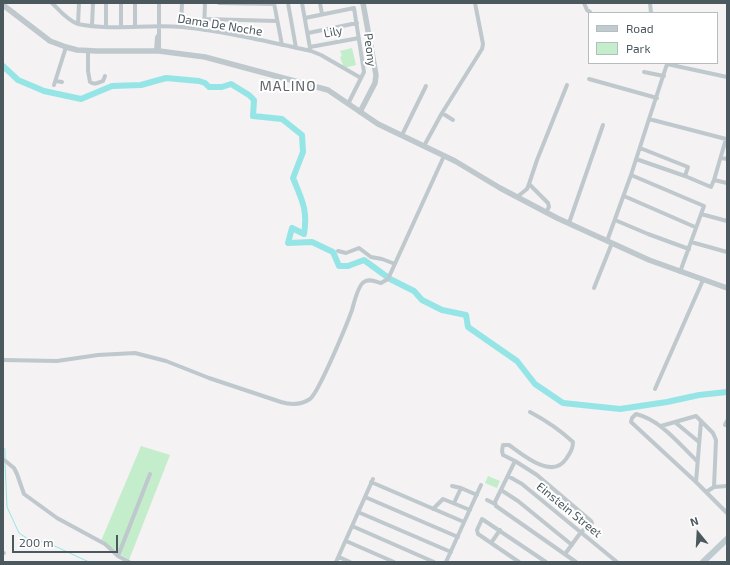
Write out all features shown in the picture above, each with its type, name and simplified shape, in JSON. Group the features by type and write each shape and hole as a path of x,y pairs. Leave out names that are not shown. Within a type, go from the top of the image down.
{"main road":[{"path":"703,562 727,539"}],"street":[{"path":"52,3 72,22 78,24 79,3"},
{"path":"92,3 92,25"},
{"path":"106,3 106,26"},
{"path":"120,26 121,3"},
{"path":"135,3 135,27"},
{"path":"158,49 159,3"},
{"path":"181,27 182,3"},
{"path":"204,30 205,3"},
{"path":"219,3 274,3 282,45"},
{"path":"288,3 296,48"},
{"path":"302,3 310,49"},
{"path":"305,18 322,14 320,3"},
{"path":"360,112 375,83 376,75 363,3"},
{"path":"424,146 483,46 475,3"},
{"path":"584,3 587,10 590,12"},
{"path":"3,4 50,41 66,47 88,51 158,49 205,57 324,89 331,92 378,124 444,156 546,212 649,260 727,288"},
{"name":"Peony","path":"322,14 354,8 364,69 348,104"},
{"path":"204,19 277,21"},
{"name":"Dama De Noche","path":"78,24 135,27 181,27 296,48 310,49 361,78"},
{"path":"308,33 357,24"},
{"name":"Lily","path":"310,49 359,38"},
{"path":"54,85 66,47"},
{"path":"88,51 88,71 90,82 92,84 102,82 105,76"},
{"path":"594,288 667,64 727,77"},
{"path":"688,69 689,64"},
{"path":"644,72 664,76"},
{"path":"589,79 657,98"},
{"path":"56,81 62,82"},
{"path":"402,135 426,86"},
{"path":"525,201 537,160 567,86"},
{"path":"442,114 453,120"},
{"path":"636,159 685,176 711,187 714,180 726,137 650,119"},
{"path":"569,223 603,125"},
{"path":"640,148 688,167 685,176"},
{"path":"3,360 57,361 98,355 135,353 166,361 209,378 281,402 297,404 309,400 316,392 351,314 361,284 366,280 381,283 388,279 391,274 444,156"},
{"path":"721,158 727,159"},
{"path":"631,175 704,206 695,227 680,272"},
{"path":"714,180 727,183"},
{"path":"517,197 528,187"},
{"path":"528,187 548,204 549,207 546,212"},
{"path":"624,196 695,227"},
{"path":"701,214 727,221"},
{"path":"615,220 688,249"},
{"path":"691,242 727,252"},
{"path":"338,251 346,253 359,248 371,257 395,264"},
{"path":"655,389 703,280"},
{"path":"530,412 546,421 573,442 573,448 563,464 557,467 549,467 539,464 508,445 503,446 502,451 503,455 537,475 591,521 592,523 581,532 565,554"},
{"path":"698,461 661,426 650,419 635,414 631,422 727,513"},
{"path":"661,426 676,423 696,416 713,433 716,440 714,487"},
{"path":"696,482 701,421"},
{"path":"676,423 699,442"},
{"path":"3,459 14,468 24,494 57,518 105,544 118,556 129,562"},
{"path":"495,504 514,461"},
{"path":"118,556 150,474"},
{"name":"Einstein Street","path":"508,476 522,484 617,562"},
{"path":"336,562 372,481 464,522"},
{"path":"446,562 481,485"},
{"path":"452,486 477,495"},
{"path":"706,492 714,487 727,486"},
{"path":"454,503 461,488"},
{"path":"501,490 518,501 572,545"},
{"path":"365,497 458,537"},
{"path":"433,509 442,499 470,510"},
{"path":"487,500 495,504 576,562"},
{"path":"358,512 451,552"},
{"path":"519,562 477,532 482,519 546,562"},
{"path":"352,526 434,562"},
{"path":"491,543 500,530"},
{"path":"346,541 394,562"},
{"path":"339,557 350,562"}],"green space":[{"path":"352,48 356,65 344,68 340,57 342,56 340,51"},
{"path":"141,446 170,455 129,560 101,541"},
{"path":"488,476 500,481 497,488 485,483"}],"waterway":[{"path":"3,66 18,80 44,91 81,99 112,86 141,85 166,78 199,81 205,83 209,87 222,87 231,84 249,95 254,100 253,116 282,119 302,135 303,152 293,178 305,212 304,234 292,228 288,243 312,242 333,252 339,266 348,266 364,260 390,279 414,291 422,300 442,310 466,315 468,327 517,361 535,384 563,403 620,409 667,402 699,395 727,392"},
{"path":"3,448 5,449 5,458"},
{"path":"5,463 7,507 19,533 28,539 46,542 89,562"}],"district":[{"name":"MALINO","path":"288,86"}]}
